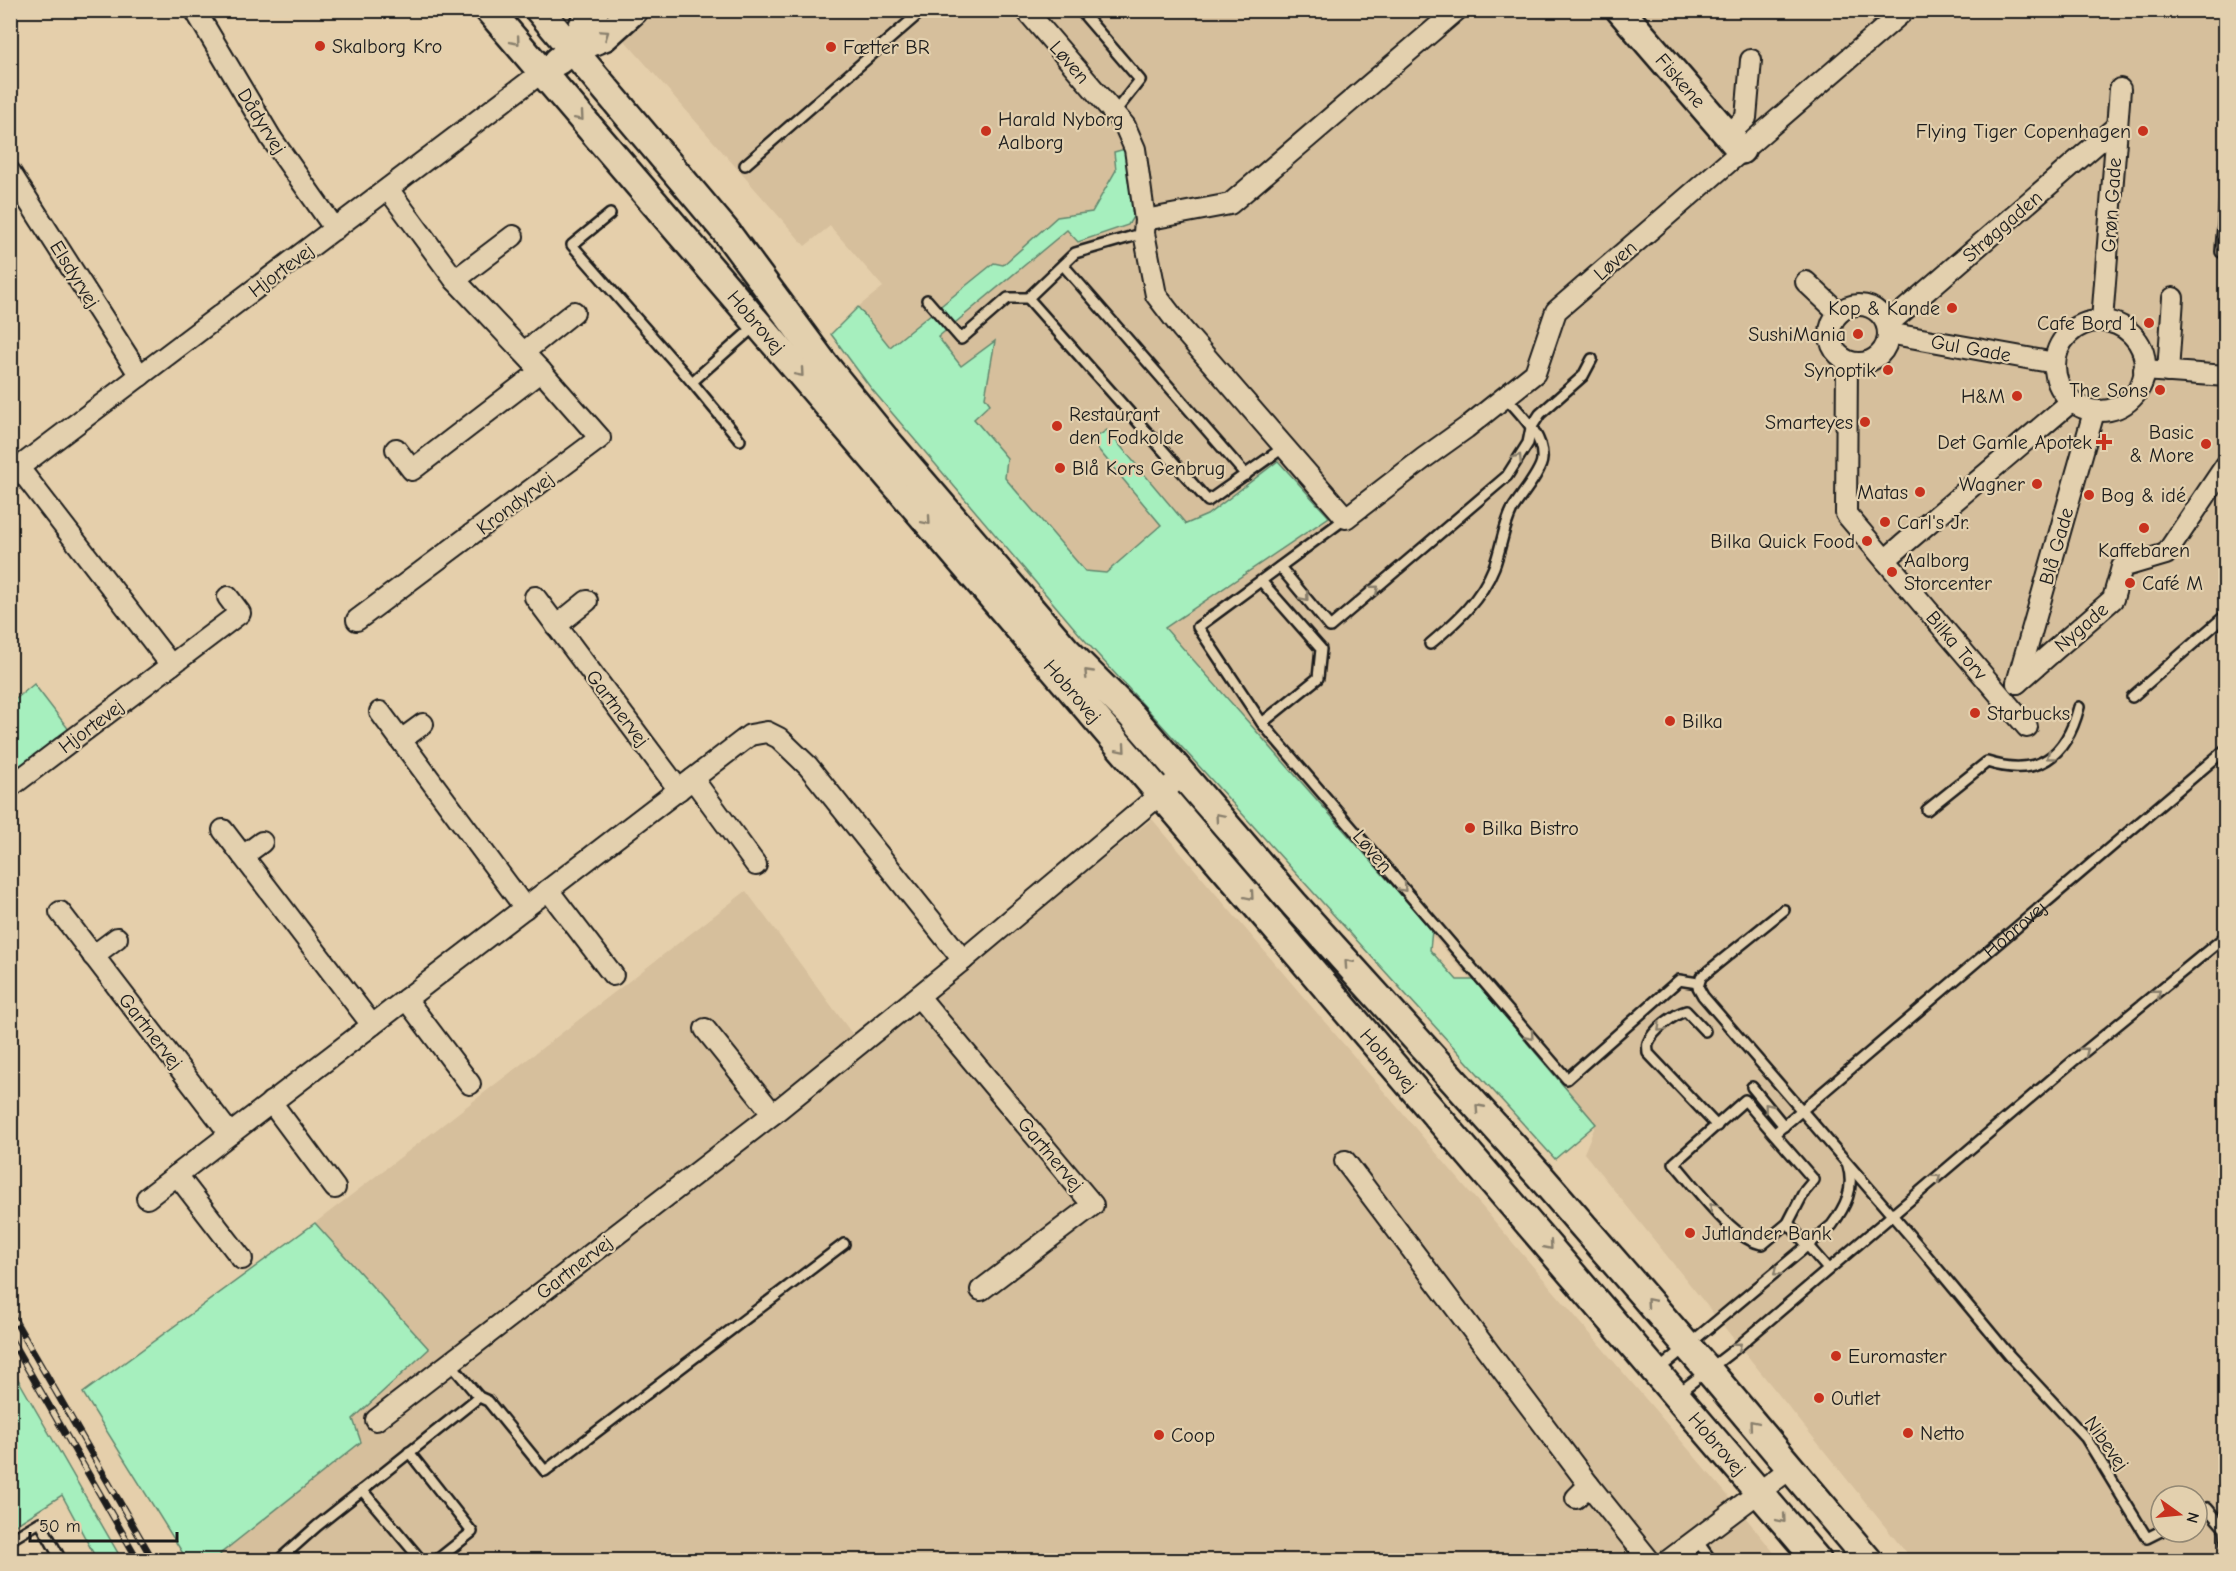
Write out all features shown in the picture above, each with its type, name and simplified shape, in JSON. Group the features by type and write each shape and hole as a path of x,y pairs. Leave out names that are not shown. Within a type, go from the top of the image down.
{"main road":[{"name":"Hobrovej","path":"489,10 1817,1560"},
{"name":"Hobrovej","path":"539,10 727,233 824,364 878,430 1065,649 1131,715 1294,904 1539,1175 1709,1371 1868,1560"},
{"path":"572,50 587,17 595,10"},
{"path":"542,72 572,50 604,37 634,10"},
{"name":"Fiskene","path":"1620,10 1735,143"}],"street":[{"name":"Dådyrvej","path":"195,10 271,138 335,229"},
{"name":"Løven","path":"1026,10 1125,126 1135,149 1156,295 1346,518 1535,373 1556,311 1735,143 1905,10"},
{"path":"1145,227 1230,204 1457,10"},
{"path":"1735,143 1746,118 1751,60"},
{"name":"Hjortevej","path":"171,665 15,471 542,72"},
{"name":"Grøn Gade","path":"2102,321 2120,88"},
{"name":"Strøggaden","path":"1887,329 2117,126"},
{"name":"Elsdyrvej","path":"10,172 140,376"},
{"name":"Krondyrvej","path":"357,620 600,438 541,370 455,279 388,189"},
{"path":"455,279 513,236"},
{"path":"1806,282 1839,313"},
{"path":"2168,372 2173,298"},
{"path":"1857,305 1866,306 1882,317 1887,329 1887,343 1883,352 1866,363 1847,361 1839,356 1830,339 1830,330 1839,313 1857,305"},
{"path":"524,352 574,312"},
{"path":"2102,321 2116,324 2138,343 2143,356 2144,370 2141,384 2128,400 2111,410 2097,411 2084,408 2062,391 2056,378 2055,363 2058,350 2075,328 2102,321"},
{"name":"Gul Gade","path":"1887,329 2055,363"},
{"name":"Bilka Torv","path":"1847,361 1846,514 2027,727"},
{"path":"396,449 412,470 541,370"},
{"path":"2144,370 2226,376"},
{"path":"1886,560 2072,401"},
{"name":"Blå Gade","path":"2017,682 2094,412 2097,411"},
{"name":"Nygade","path":"2017,682 2113,599 2122,567 2166,554 2226,465"},
{"name":"Hjortevej","path":"10,787 240,613 228,597"},
{"name":"Gartnervej","path":"534,597 686,784 756,865"},
{"path":"556,626 587,601"},
{"path":"380,712 525,908"},
{"path":"401,740 423,724"},
{"path":"147,1198 750,735 767,732 779,738 808,766 963,960"},
{"name":"Gartnervej","path":"376,1420 773,1114 919,997 1183,775"},
{"path":"223,830 372,1025"},
{"path":"243,856 262,842"},
{"path":"548,890 613,975"},
{"name":"Gartnervej","path":"60,912 230,1134"},
{"path":"93,956 117,938"},
{"name":"Gartnervej","path":"919,997 1093,1204 981,1290"},
{"path":"406,999 470,1084"},
{"path":"705,1029 773,1114"},
{"path":"271,1102 335,1188"},
{"path":"1345,1161 1582,1491 1649,1560"},
{"path":"177,1175 242,1259"},
{"name":"Hobrovej","path":"1678,1558 1696,1539 1791,1468"}],"lane":[{"path":"745,165 923,10"},
{"name":"Løven","path":"1080,10 1140,80 1114,113"},
{"path":"2221,252 2226,187"},
{"path":"610,214 572,245 740,440"},
{"path":"927,300 962,339 1008,298 1028,298 1075,253 1145,227"},
{"path":"1063,265 1246,475"},
{"path":"1028,298 1208,501 1284,447"},
{"path":"692,382 757,323"},
{"path":"1280,567 1330,627 1507,476 1528,443 1531,428 1540,414 1584,376 1592,359"},
{"path":"1430,644 1469,609 1493,570 1513,509 1542,461 1541,444 1506,397"},
{"name":"Løven","path":"1346,518 1198,627 1262,723 1567,1079 1679,980 1698,983"},
{"path":"1262,581 1320,649 1318,678 1262,723"},
{"path":"2132,697 2226,615"},
{"path":"1928,810 1987,762 2007,767 2026,768 2052,756 2068,738 2079,707"},
{"name":"Hobrovej","path":"1774,1134 2226,749"},
{"path":"1784,910 1706,972 1698,983 1703,996 1892,1215"},
{"name":"Hobrovej","path":"1675,1395 1709,1371 2072,1062 2226,936"},
{"path":"1705,1031 1686,1011 1678,1013 1657,1031 1648,1043 1648,1053 1717,1126"},
{"path":"1752,1088 1784,1125"},
{"path":"1745,1100 1774,1134 1814,1180 1804,1192 1788,1223 1763,1244 1754,1244 1731,1227 1674,1163 1745,1100"},
{"path":"1657,1372 1832,1225 1845,1207 1851,1175 1846,1161"},
{"name":"Nibevej","path":"1892,1215 2041,1392 2086,1438 2147,1538 2149,1537"},
{"path":"1788,1223 1828,1269"},
{"path":"450,1363 479,1397 488,1401 545,1471 844,1244"},
{"path":"279,1560 317,1526 479,1397"},
{"path":"409,1452 472,1532 437,1560"},
{"path":"362,1490 421,1560"},
{"path":"2209,1510 2225,1529 2226,1544"},
{"path":"10,1540 40,1522 61,1560"},
{"path":"1696,1539 1711,1560"}],"shaded area":[{"path":"599,11 2225,11 2225,1560 1912,1560 1584,1153 1596,1124 1165,628 1088,585 858,307 883,287 830,226 805,246"},
{"path":"1152,819 1724,1491 1780,1560 224,1560 220,1554 361,1442 352,1419 429,1349 315,1223 746,891 865,1051"}],"green space":[{"path":"1125,149 1133,217 1128,225 1078,242 1067,230 938,337 961,366 995,341 985,397 990,404 974,419 1007,458 1005,478 1085,571 1106,573 1161,525 1093,443 1094,439 1107,430 1186,524 1207,515 1278,461 1329,517 1165,628 1432,930 1430,950 1457,980 1474,980 1596,1124 1555,1159 1081,636 870,387 831,334 858,307 890,347 994,263 1003,265 1057,217 1092,212 1116,170 1114,152"},
{"path":"34,684 70,731 11,778 11,703"},
{"path":"315,1223 429,1349 353,1419 361,1442 220,1554 224,1560 187,1560 83,1393"},
{"path":"11,1367 122,1560 97,1560 62,1495 11,1528"}],"railway":[{"path":"10,1312 153,1560"},
{"path":"10,1338 138,1560"}],"place":[{"name":"Skalborg Kro","path":"320,46"},
{"name":"Fætter BR","path":"831,47"},
{"name":"Harald Nyborg Aalborg","path":"986,131"},
{"name":"Flying Tiger Copenhagen","path":"2143,131"},
{"name":"Kop & Kande","path":"1952,308"},
{"name":"Cafe Bord 1","path":"2149,323"},
{"name":"SushiMania","path":"1858,334"},
{"name":"Synoptik","path":"1888,370"},
{"name":"The Sons","path":"2160,390"},
{"name":"H&M","path":"2017,396"},
{"name":"Smarteyes","path":"1865,422"},
{"name":"Restaurant den Fodkolde","path":"1057,426"},
{"name":"Det Gamle Apotek","path":"2104,442"},
{"name":"Basic & More","path":"2206,444"},
{"name":"Blå Kors Genbrug","path":"1060,468"},
{"name":"Wagner","path":"2037,484"},
{"name":"Matas","path":"1920,492"},
{"name":"Bog & idé","path":"2089,495"},
{"name":"Carl's Jr.","path":"1885,522"},
{"name":"Kaffebaren","path":"2144,528"},
{"name":"Bilka Quick Food","path":"1867,541"},
{"name":"Aalborg Storcenter","path":"1892,572"},
{"name":"Café M","path":"2130,583"},
{"name":"Starbucks","path":"1975,713"},
{"name":"Bilka","path":"1670,721"},
{"name":"Bilka Bistro","path":"1470,828"},
{"name":"Jutlander Bank","path":"1690,1233"},
{"name":"Euromaster","path":"1836,1356"},
{"name":"Outlet","path":"1819,1398"},
{"name":"Netto","path":"1908,1433"},
{"name":"Coop","path":"1159,1435"}]}
